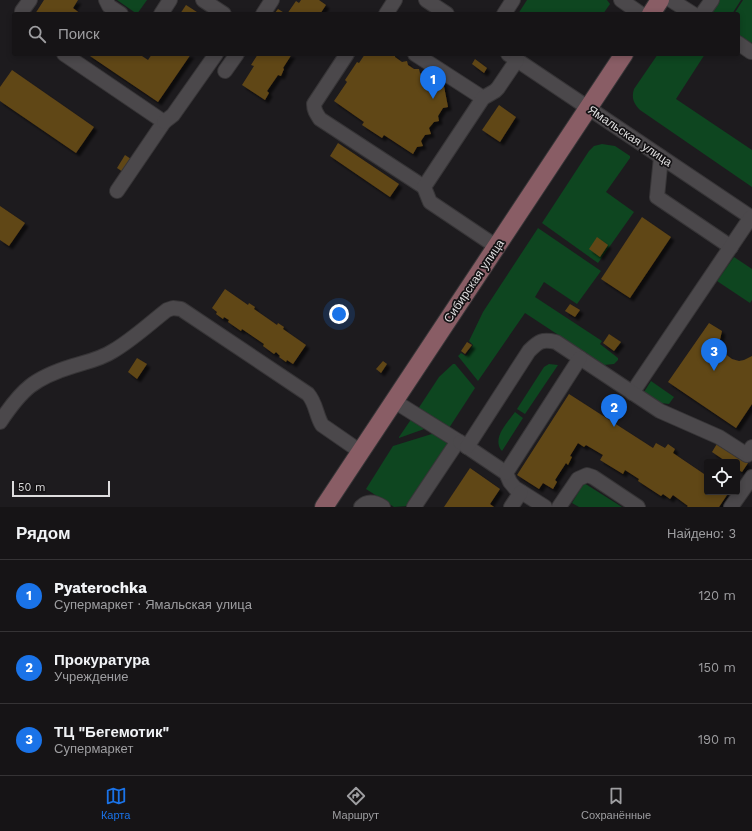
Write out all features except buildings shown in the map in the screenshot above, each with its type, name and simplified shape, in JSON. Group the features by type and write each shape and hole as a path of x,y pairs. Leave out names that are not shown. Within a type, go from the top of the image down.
{"main road":[{"path":"652,12 660,0"},
{"name":"Сибирская улица","path":"324,507 623,56"}],"street":[{"path":"22,12 30,0"},
{"path":"106,0 109,6 118,12"},
{"path":"162,12 170,0"},
{"path":"204,0 221,12"},
{"path":"264,12 272,0"},
{"path":"387,12 395,0"},
{"path":"426,0 445,12"},
{"path":"505,12 513,0"},
{"path":"621,0 637,12"},
{"path":"671,0 690,12"},
{"path":"703,12 712,0"},
{"path":"740,45 752,52"},
{"path":"67,56 164,122"},
{"path":"116,191 164,122 173,115 215,56"},
{"path":"225,71 235,56"},
{"path":"346,56 314,104 316,114 320,119 424,187 430,202 497,247"},
{"path":"418,56 483,98"},
{"path":"424,187 483,98 498,88 512,57"},
{"name":"Ямальская улица","path":"512,57 751,217"},
{"path":"661,157 657,197 731,247"},
{"path":"632,393 751,217"},
{"path":"0,422 13,403 37,380 53,372 100,358 113,352 167,310 173,308 181,309 308,394 312,399 319,421 322,425 361,452"},
{"path":"414,507 462,444 529,351 537,343 545,340 556,342 660,411 719,437 750,454"},
{"path":"506,473 580,358"},
{"path":"394,401 506,473 510,482 521,492 545,507"},
{"path":"559,507 578,479 587,475 593,477 638,507"},
{"path":"731,507 752,477"},
{"path":"511,507 521,492"},
{"path":"362,507 365,504 372,502 383,507"}],"green space":[{"path":"117,0 147,0 138,12 134,12"},
{"path":"527,0 607,0 610,4 604,12 519,12"},
{"path":"715,0 741,0 733,12 707,12"},
{"path":"743,0 752,0 752,42 749,47 740,41 740,12 735,12"},
{"path":"657,56 704,56 676,99 752,150 752,187 640,110 633,98 634,89"},
{"path":"602,144 615,146 630,156 606,192 634,212 598,263 542,223 589,151 594,146"},
{"path":"538,228 601,271 577,304 544,282 535,297 602,341 600,344 618,358 618,360 614,364 604,365 525,313 478,381 458,356 461,353 466,356 473,345 469,341 483,312"},
{"path":"734,257 752,269 752,300 750,303 717,281"},
{"path":"453,364 455,364 475,388 449,428 418,409 439,377"},
{"path":"549,364 558,365 525,414 517,409 544,367"},
{"path":"651,381 674,397 669,404 661,403 644,392"},
{"path":"515,412 523,418 502,451 498,441 499,436"},
{"path":"412,418 427,428 399,438 399,437"},
{"path":"435,433 450,442 408,506 394,507 366,489 393,446"},
{"path":"584,483 622,507 579,507 572,503"}],"place":[{"name":"Pyaterochka","path":"433,99"},
{"name":"ТЦ \"Бегемотик\"","path":"714,371"},
{"name":"Прокуратура","path":"614,427"}]}
